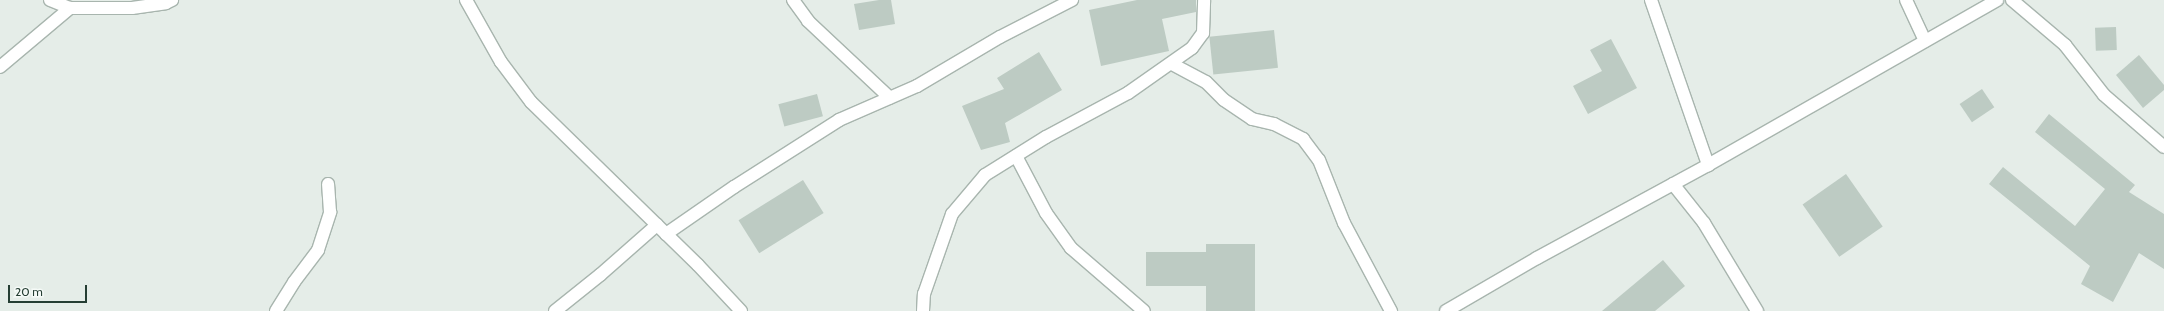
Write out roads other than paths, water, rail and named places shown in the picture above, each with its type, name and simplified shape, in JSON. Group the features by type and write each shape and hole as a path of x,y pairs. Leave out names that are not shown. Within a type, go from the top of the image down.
{"street":[{"path":"50,0 70,8 132,8 166,3 172,0"},
{"path":"466,0 501,62 531,102 657,225 741,311"},
{"path":"793,0 808,21 890,98"},
{"path":"666,234 734,187 839,120 917,86 1000,37 1072,0"},
{"path":"923,311 924,294 952,214 984,175 1046,137 1128,93 1172,64 1192,48 1203,33 1204,0"},
{"path":"1651,0 1708,165"},
{"path":"1906,0 1925,41"},
{"path":"1446,311 1537,258 1708,165 1997,0"},
{"path":"2012,0 2065,45 2104,95 2164,147"},
{"path":"0,67 70,8"},
{"path":"1172,64 1206,82 1224,100 1252,119 1274,124 1303,138 1319,160 1344,223 1391,311"},
{"path":"1016,156 1046,213 1071,248 1144,311"},
{"path":"276,311 294,282 318,250 330,212 328,184"},
{"path":"1673,184 1704,223 1757,311"},
{"path":"555,311 600,276 657,225"}]}
